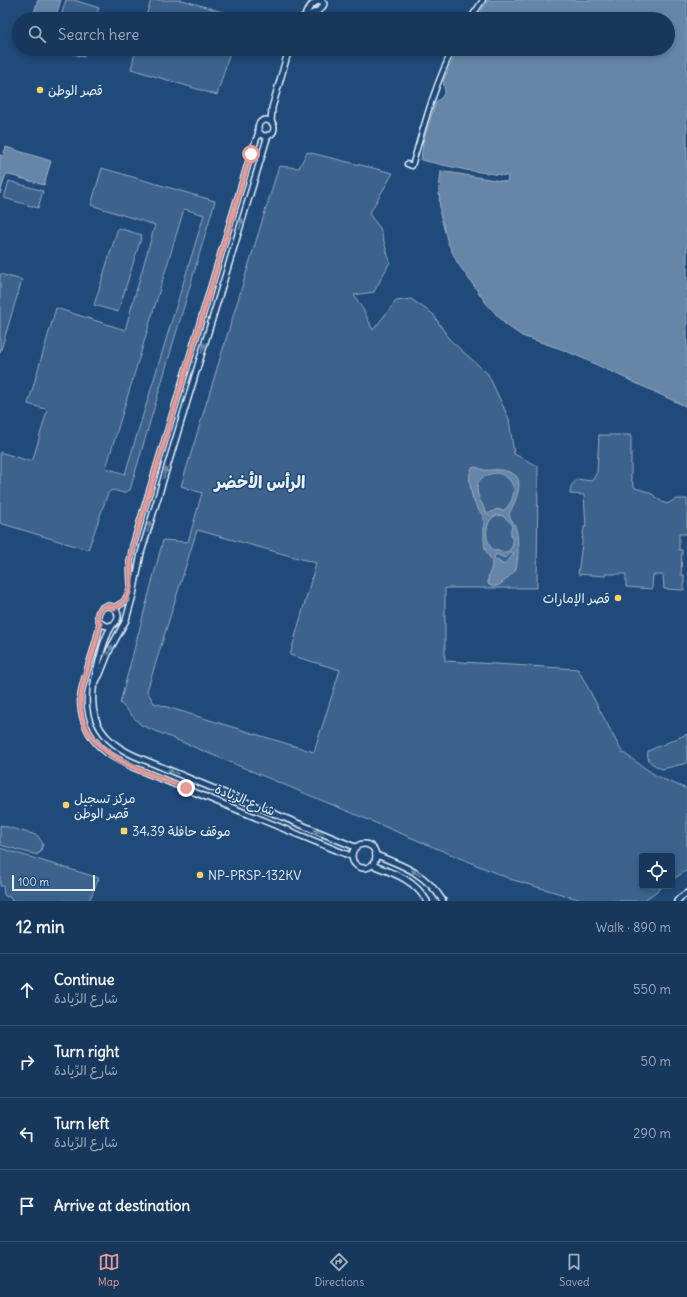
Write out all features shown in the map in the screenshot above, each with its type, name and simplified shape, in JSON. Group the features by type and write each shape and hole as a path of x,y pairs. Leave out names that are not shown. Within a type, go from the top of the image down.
{"street":[{"path":"475,12 483,0"},
{"path":"259,132 263,135 268,135 273,129 271,122 272,108 287,56"},
{"path":"408,164 412,166 432,97 450,56"},
{"path":"114,608 124,602 129,593 131,584 130,562 133,546 259,132 258,125 264,120 272,108"},
{"path":"264,120 271,122"},
{"name":"شارع الرِّيادة","path":"94,685 110,649 126,620 133,595 141,553 268,135"},
{"path":"107,606 114,608 119,616 117,622 112,626 104,626 100,623 98,615 101,609 107,606"},
{"name":"شارع الرِّيادة","path":"100,623 82,690 81,703 82,716 86,728 101,748 111,756 130,766 351,856"},
{"name":"شارع الرِّيادة","path":"112,626 104,642 96,669 93,707 96,720 102,732 117,747 135,756 355,847"},
{"path":"360,844 367,844 374,849 376,855 372,865 365,868 359,867 354,863 351,856 355,847 360,844"},
{"path":"376,855 405,866 417,873 430,884 443,901"},
{"path":"372,865 409,881 418,889 427,901"},
{"path":"677,901 687,894"}],"shaded area":[{"path":"38,0 61,0 57,12 34,12"},
{"path":"66,0 74,0 99,8 98,12 62,12"},
{"path":"151,0 182,0 223,12 147,12"},
{"path":"488,0 687,0 687,407 580,357 522,336 506,325 486,303 457,262 448,243 440,214 439,190 441,171 507,182 508,176 466,170 421,160 423,142 436,102 442,97 445,91 443,81 455,56 675,56 675,12 480,12"},
{"path":"134,56 229,56 217,95 131,69"},
{"path":"6,147 51,161 44,185 6,174 0,194 0,155 3,156"},
{"path":"307,152 393,173 369,214 380,228 390,262 374,292 354,295 373,330 396,301 411,299 433,314 449,339 488,374 509,419 514,454 538,466 537,588 445,588 445,661 578,669 622,752 658,777 687,789 687,870 675,878 675,853 639,853 639,889 660,889 643,901 585,901 510,879 141,725 120,703 163,540 188,542 202,493 181,486 279,166 299,168","holes":["197,530 316,563 290,655 340,670 314,752 154,703 147,691"]},
{"path":"102,168 215,201 130,490 124,493 112,490 108,493 88,550 0,523 0,452 29,461 33,459 47,411 28,404 56,308 125,330 155,225 91,205","holes":["184,209 204,215 125,474 106,468"]},
{"path":"9,181 43,191 38,208 4,198"},
{"path":"118,228 142,235 118,312 94,305"},
{"path":"0,274 22,280 0,353"},
{"path":"599,435 631,435 631,478 634,487 652,494 667,504 676,499 687,499 687,534 679,534 679,550 682,550 681,575 684,575 684,590 664,589 663,575 653,575 652,589 626,587 626,574 605,574 605,576 578,574 584,527 586,527 584,495 570,494 571,486 577,479 592,481 597,472"},
{"path":"475,467 484,470 507,471 516,476 519,481 517,496 509,514 515,526 518,542 516,567 515,571 497,586 489,585 488,582 492,562 485,548 483,517 472,496 470,475 472,468","holes":["497,473 509,479 514,489 513,495 508,506 503,511 497,509 488,514 485,511 477,492 478,482 485,476","498,515 503,516 512,524 511,533 513,544 507,552 493,550 490,546 487,530 490,520","512,552 514,553 504,565 494,558 496,554 504,558"]},
{"path":"687,734 687,763 662,769 649,761 648,751"},
{"path":"0,825 38,836 43,844 40,853 37,855 0,845"},
{"path":"0,848 99,878 89,901 12,901 9,896 7,897 4,895 3,886 0,886"}],"place":[{"name":"قصر الوطن","path":"40,90"},
{"name":"قصر الإمارات","path":"618,598"},
{"name":"مركز تسجيل قصر الوطن","path":"66,805"},
{"name":"موقف حافلة 34،39","path":"124,831"},
{"name":"NP-PRSP-132KV","path":"200,875"}],"district":[{"name":"الرأس الأخضر","path":"260,482"}],"route":[{"path":"186,788 130,766 111,756 101,748 89,734 84,722 81,709 81,696 98,633 100,623 98,620 99,612 103,607 110,606 114,608 124,602 130,590 130,562 133,546 251,154"}]}
